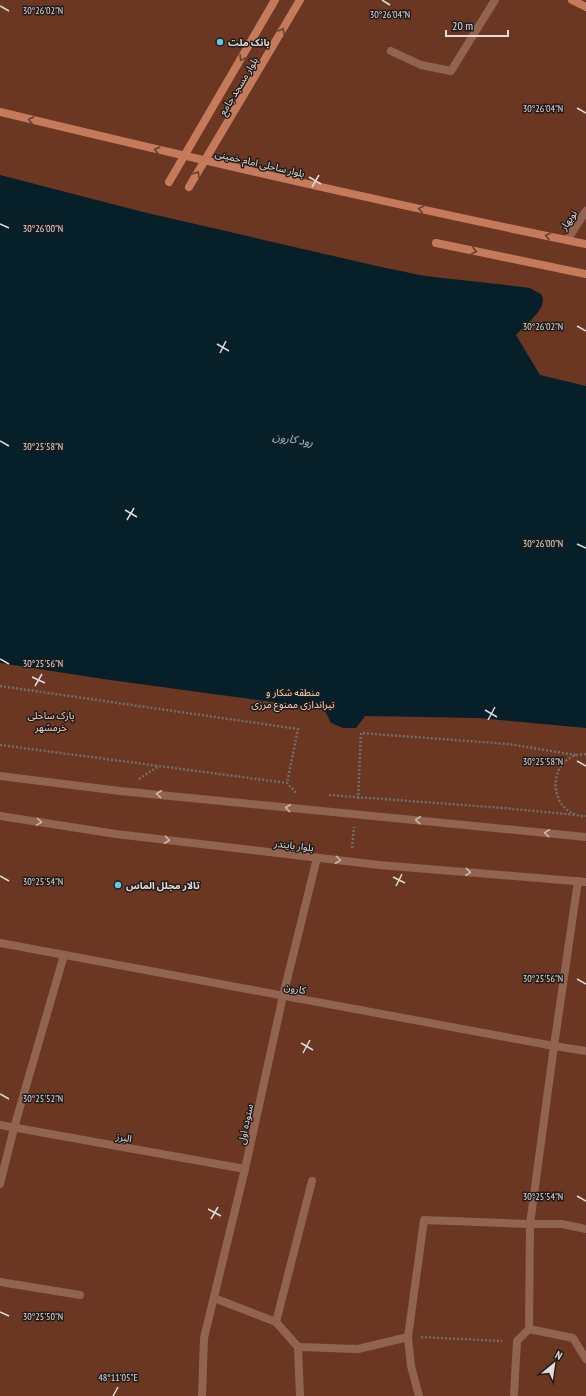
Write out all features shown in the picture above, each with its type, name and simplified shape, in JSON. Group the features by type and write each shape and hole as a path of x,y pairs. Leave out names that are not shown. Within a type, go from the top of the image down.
{"main road":[{"name":"بلوار مسجد جامع","path":"169,182 275,0"},
{"name":"بلوار مسجد جامع","path":"189,187 206,161 300,0"},
{"path":"572,0 586,7"},
{"name":"بلوار ساحلی امام خمینی","path":"0,112 206,161 442,214 586,244"},
{"path":"436,243 586,274"}],"street":[{"path":"391,51 422,65 451,71 495,0"},
{"name":"نوبهار","path":"567,240 586,211"},
{"path":"0,776 120,791 586,837"},
{"name":"بلوار بایندر","path":"0,816 116,834 317,858 379,865 582,882"},
{"name":"ستوده اول","path":"202,1396 204,1338 245,1168 283,996 317,858"},
{"path":"514,1394 517,1341 529,1329 530,1224 554,1046 582,882"},
{"name":"کارون","path":"0,944 586,1051"},
{"path":"0,1184 14,1128 64,955"},
{"name":"البرز","path":"0,1125 245,1168"},
{"path":"276,1322 312,1181"},
{"path":"419,1396 411,1366 408,1337 424,1220 562,1224 586,1229"},
{"path":"0,1282 80,1295"},
{"path":"214,1298 276,1322 298,1347 300,1396"},
{"path":"529,1329 573,1338 586,1359"},
{"path":"298,1347 358,1349 408,1337"}],"path":[{"path":"0,686 298,729 287,783"},
{"path":"358,797 361,734 508,744 576,755 586,754"},
{"path":"0,745 287,783 296,794 304,794"},
{"path":"576,755 565,762 557,772 555,785 557,798 565,808 576,815"},
{"path":"120,791 159,766"},
{"path":"327,795 586,816"},
{"path":"408,1337 517,1341"}],"green space":[{"name":"منطقه شکار و تیراندازی ممنوع مرزی","path":"0,0 586,0 586,1396 0,1396"}],"water":[{"name":"رود کارون","path":"0,175 143,212 381,267 425,276 530,288 541,294 543,300 540,309 516,335 540,375 586,386 586,728 479,718 365,716 356,728 343,728 331,723 324,709 110,680 0,663"}],"place":[{"name":"بانک ملت","path":"220,42"},
{"name":"تالار مجلل الماس","path":"118,885"}],"park label":[{"name":"پارک ساحلی خرمشهر","path":"51,720"}]}
